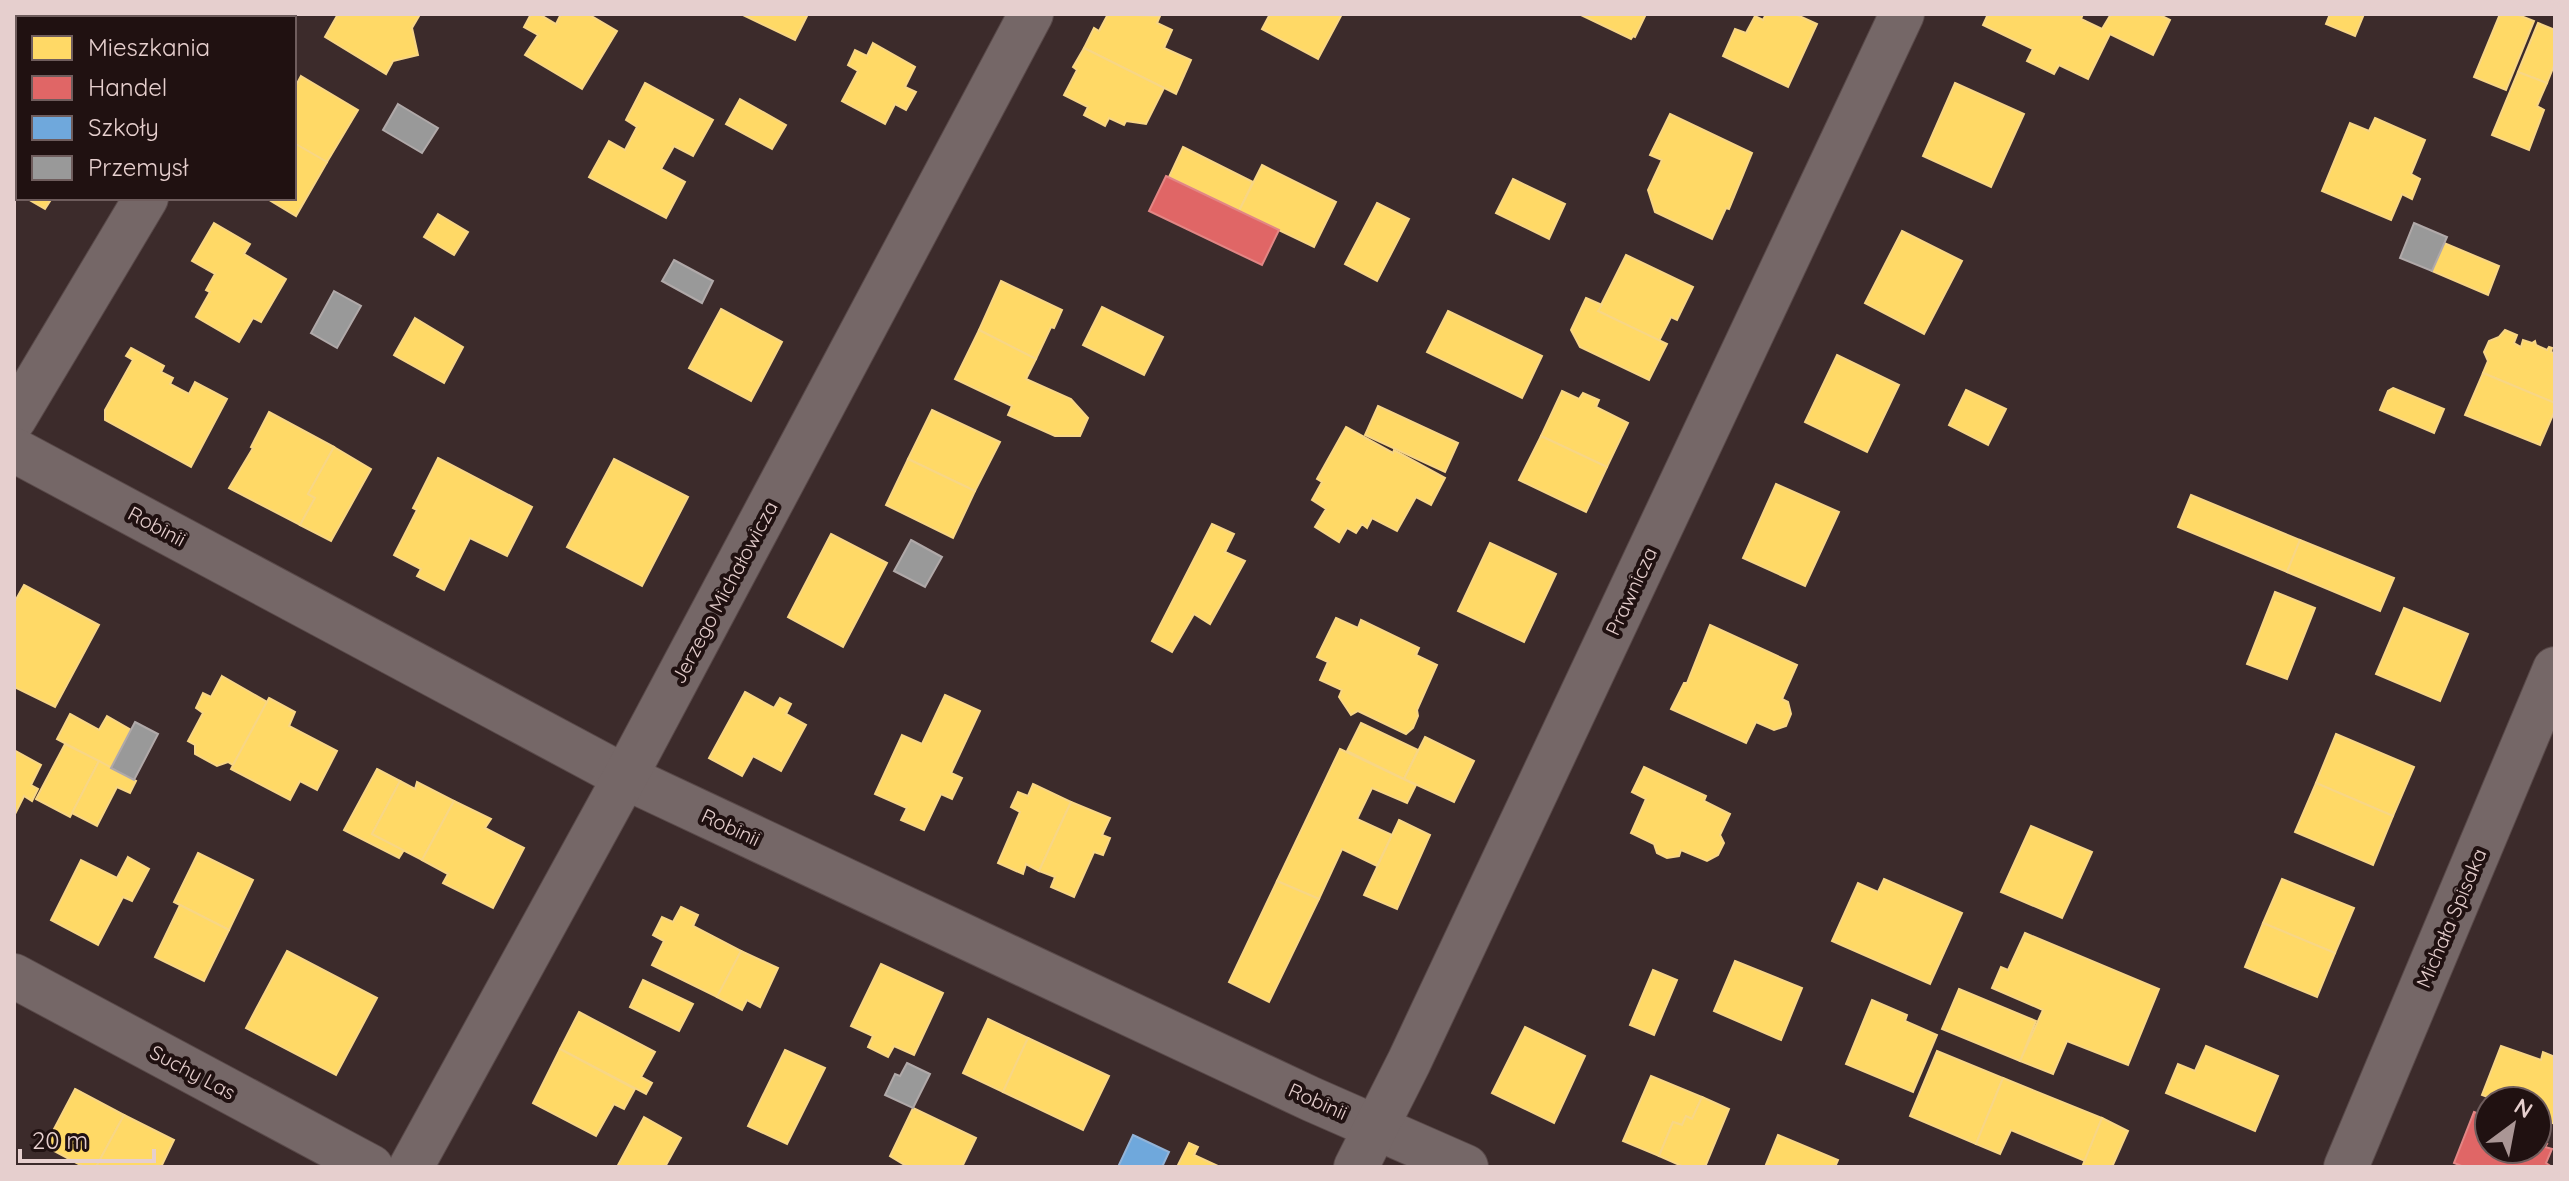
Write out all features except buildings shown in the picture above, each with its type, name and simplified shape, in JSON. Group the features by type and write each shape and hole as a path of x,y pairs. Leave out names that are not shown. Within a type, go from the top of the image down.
{"street":[{"name":"Jerzego Michałowicza","path":"411,1167 625,777 1031,14"},
{"name":"Prawnicza","path":"1356,1167 1902,14"},
{"path":"14,419 145,200"},
{"name":"Robinii","path":"14,450 625,777 1466,1167"},
{"name":"Michała Spisaka","path":"2346,1167 2555,669"},
{"name":"Suchy Las","path":"14,976 371,1167"}]}
